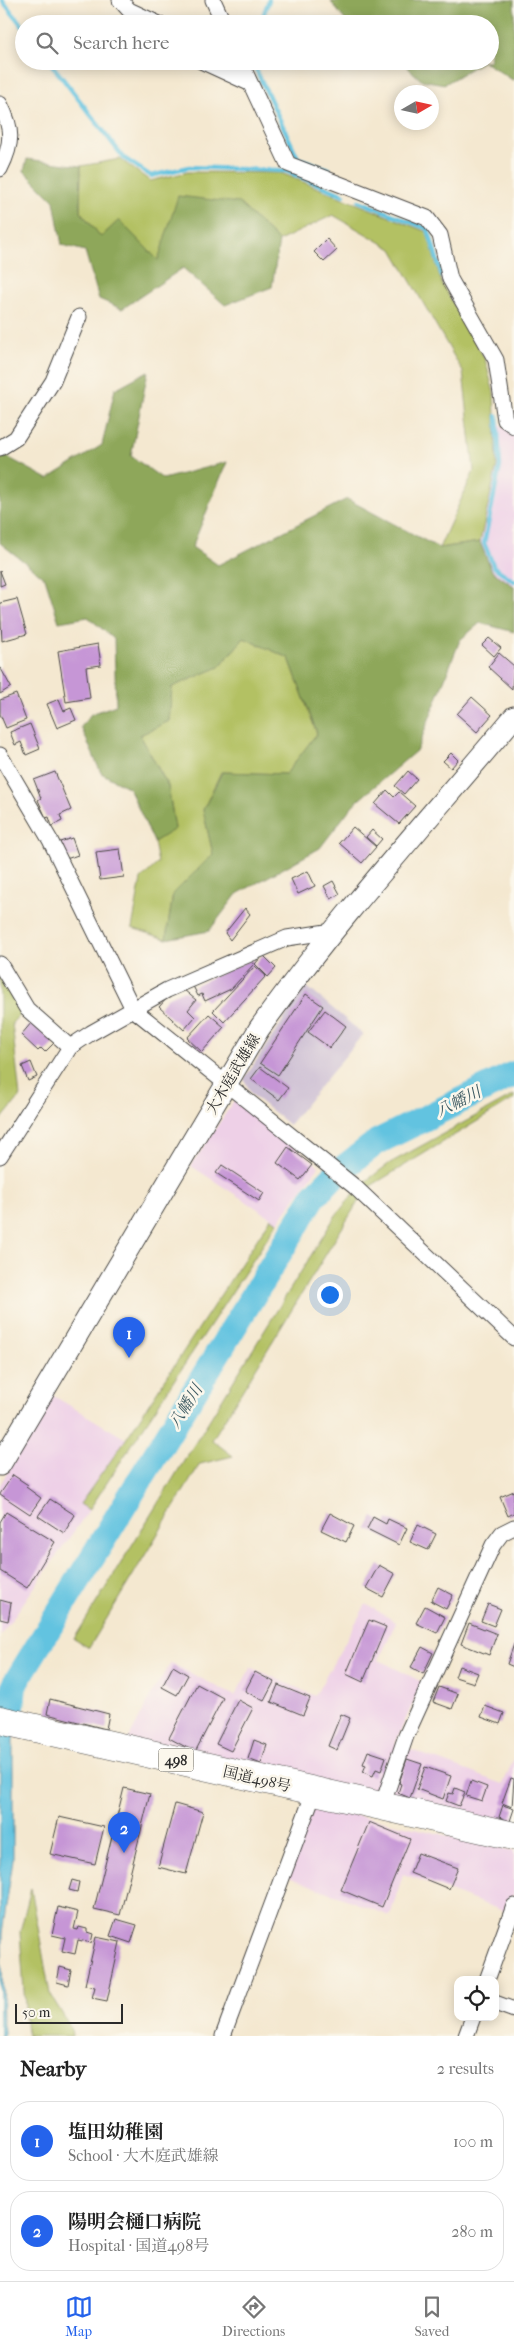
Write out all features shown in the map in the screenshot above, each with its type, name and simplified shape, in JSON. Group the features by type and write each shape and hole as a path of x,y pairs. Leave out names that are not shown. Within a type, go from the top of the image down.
{"highway":[{"name":"国道498号","path":"0,1720 514,1836"}],"main road":[{"name":"大木庭武雄線","path":"0,1465 259,1029 300,971 514,717"}],"street":[{"path":"120,0 129,10 140,15"},
{"path":"213,0 220,15"},
{"path":"221,70 249,83"},
{"path":"244,70 288,164 427,218 440,235 450,280 496,360 505,420 514,426"},
{"path":"0,104 9,121 10,144 0,169"},
{"path":"0,448 16,438 53,381 79,317"},
{"path":"0,755 50,840 133,1009 355,1188 514,1338"},
{"path":"0,1156 70,1047 167,990 286,938 333,931"},
{"path":"0,964 27,1008 70,1047"},
{"path":"382,1806 406,1736 492,1545 502,1533 514,1527"},
{"path":"223,2036 314,1792"},
{"path":"488,1976 514,1906"},
{"path":"499,2004 514,2010"},
{"path":"466,2036 472,2021"}],"shaded area":[{"path":"495,421 514,433 514,586 492,571 480,542 497,465"},
{"path":"306,986 363,1034 289,1125 251,1094 244,1079"},
{"path":"235,1099 319,1166 278,1222 191,1166"},
{"path":"52,1395 126,1439 80,1504 89,1510 0,1636 0,1485"},
{"path":"366,1604 396,1622 379,1660 422,1682 395,1744 503,1784 514,1758 514,1827 128,1740 155,1688 171,1663 235,1696 251,1667 315,1696"},
{"path":"314,1805 514,1851 514,1892 506,1912 403,1874 390,1916 286,1876"}],"green space":[{"path":"346,0 514,0 514,81 497,70 499,70 499,15 341,15 331,2"},
{"path":"410,70 468,70 445,84 421,80"},
{"path":"27,159 81,166 80,211 101,237 119,220 158,260 178,196 239,203 279,241 272,287 225,305 183,268 122,309 99,299 85,251 62,245 54,201 24,171"},
{"path":"120,159 150,181 188,172 281,173 427,232 442,284 485,359 494,393 497,465 480,542 439,548 474,471 463,372 392,249 333,215 279,241 239,203 158,260 119,221 101,237 80,211 81,166"},
{"path":"148,371 131,456 163,479 227,462 192,547 218,565 347,499 439,548 480,542 492,571 514,586 514,632 480,623 460,640 417,750 353,805 320,848 237,894 209,931 166,939 173,894 213,854 203,810 222,772 286,774 317,733 289,658 244,638 219,667 172,687 169,721 140,735 168,786 175,829 154,842 129,788 101,773 81,727 91,714 116,705 114,639 88,617 59,622 45,578 0,543 0,453 48,479 102,445 115,389"},
{"path":"244,638 289,658 317,734 286,774 221,772 203,810 213,854 173,894 166,939 132,928 141,879 158,863 154,842 175,828 168,786 140,735 169,721 172,687 219,667"},
{"path":"0,976 21,1013 12,1023 20,1097 0,1121"},
{"path":"514,1095 514,1099 369,1187 212,1440 233,1456 200,1464 89,1648 74,1639 336,1215 362,1184 390,1163"},
{"path":"271,1218 278,1222 89,1510 80,1504 126,1439"},
{"path":"31,1888 50,1994 71,2028 72,2036 27,2036 20,1932"}],"water":[{"path":"12,1681 25,1687 13,1740 13,1860 2,1934 3,2036 0,2036 0,1721"}],"building":[{"path":"327,239 337,250 324,262 314,252"},
{"path":"0,571 5,584 0,586"},
{"path":"17,599 27,634 2,641 0,603"},
{"path":"489,638 501,648 494,656 482,645"},
{"path":"98,644 101,665 86,667 90,698 66,702 58,651"},
{"path":"499,653 514,666 512,689 488,667"},
{"path":"0,667 11,687 0,694"},
{"path":"16,694 26,720 6,728 0,714 0,700"},
{"path":"472,697 492,715 477,732 457,714"},
{"path":"59,699 64,711 71,708 76,720 57,728 47,704"},
{"path":"30,724 40,749 26,755 21,742 15,745 10,732"},
{"path":"451,753 458,760 451,768 443,761"},
{"path":"408,771 417,779 404,794 395,786"},
{"path":"55,772 71,810 60,815 62,821 52,826 49,817 46,818 38,800 41,798 34,780"},
{"path":"387,790 394,797 399,792 415,806 399,824 375,804"},
{"path":"353,827 376,847 362,863 339,843"},
{"path":"372,830 382,839 376,846 366,837"},
{"path":"72,838 78,855 66,859 60,842"},
{"path":"120,849 124,877 100,880 96,852"},
{"path":"308,871 315,886 298,894 291,879"},
{"path":"333,881 340,894 331,899 324,886"},
{"path":"245,908 250,914 230,940 225,933"},
{"path":"263,955 276,968 268,977 255,964"},
{"path":"252,959 254,964 231,989 205,1001 202,994 198,996 193,986"},
{"path":"255,966 266,976 224,1022 213,1011"},
{"path":"184,990 196,1000 188,1010 195,1017 184,1030 159,1007 168,997"},
{"path":"306,994 323,1006 278,1075 260,1063"},
{"path":"325,1010 346,1026 330,1048 308,1032"},
{"path":"209,1014 224,1027 202,1052 187,1038"},
{"path":"32,1022 54,1043 45,1052 41,1048 38,1051 21,1035"},
{"path":"31,1062 37,1077 28,1081 22,1066"},
{"path":"260,1067 288,1088 279,1100 251,1079"},
{"path":"288,1147 312,1165 300,1180 277,1163"},
{"path":"222,1165 264,1193 259,1201 216,1173"},
{"path":"13,1475 28,1485 26,1487 41,1498 30,1514 0,1494"},
{"path":"514,1491 514,1513 508,1516 500,1497"},
{"path":"50,1499 75,1515 64,1533 38,1516"},
{"path":"6,1512 55,1542 27,1588 0,1571 0,1522"},
{"path":"330,1513 354,1526 346,1542 321,1530"},
{"path":"373,1517 386,1524 388,1519 407,1528 399,1545 367,1529"},
{"path":"418,1525 436,1534 428,1550 410,1542"},
{"path":"379,1565 395,1574 383,1597 366,1588"},
{"path":"438,1587 453,1595 446,1609 431,1601"},
{"path":"0,1600 11,1603 8,1621 0,1619"},
{"path":"488,1604 501,1609 494,1626 481,1621"},
{"path":"425,1606 445,1617 437,1633 416,1623"},
{"path":"369,1620 386,1627 363,1682 346,1674"},
{"path":"469,1623 497,1634 489,1655 461,1644"},
{"path":"514,1644 514,1667 507,1664"},
{"path":"422,1647 433,1653 423,1674 411,1667"},
{"path":"173,1666 188,1675 177,1695 162,1687"},
{"path":"459,1666 478,1673 474,1683 455,1677"},
{"path":"255,1672 274,1682 264,1701 245,1691"},
{"path":"197,1684 223,1698 195,1752 169,1738"},
{"path":"278,1685 310,1698 303,1715 271,1702"},
{"path":"439,1687 458,1694 452,1709 433,1702"},
{"path":"50,1699 109,1714 106,1729 47,1714"},
{"path":"238,1700 253,1708 231,1751 216,1744"},
{"path":"485,1706 504,1713 500,1724 481,1717"},
{"path":"341,1714 350,1718 337,1750 328,1746"},
{"path":"254,1740 267,1745 261,1764 248,1759"},
{"path":"368,1751 386,1757 381,1771 376,1769 373,1776 363,1772 366,1765 363,1764"},
{"path":"407,1759 422,1764 410,1798 398,1793 401,1784 399,1783"},
{"path":"425,1767 451,1776 443,1799 417,1789"},
{"path":"511,1778 514,1779 512,1807 502,1803"},
{"path":"471,1781 487,1787 482,1801 466,1796"},
{"path":"124,1788 150,1794 120,1915 94,1909"},
{"path":"455,1788 465,1792 459,1806 446,1801 449,1793 453,1794"},
{"path":"175,1804 203,1812 186,1874 158,1867"},
{"path":"503,1805 514,1809 510,1821 499,1817"},
{"path":"59,1817 104,1827 95,1864 50,1854"},
{"path":"369,1822 410,1839 382,1907 341,1890"},
{"path":"418,1853 458,1868 449,1889 410,1873"},
{"path":"72,1880 79,1882 77,1892 69,1890"},
{"path":"58,1907 78,1912 74,1929 78,1930 79,1927 87,1929 87,1932 93,1934 91,1943 78,1940 75,1954 62,1951 65,1938 52,1935"},
{"path":"116,1919 137,1925 131,1943 110,1936"},
{"path":"96,1937 120,1942 107,2001 92,1998 95,1987 85,1985"},
{"path":"60,1967 71,1970 68,1985 57,1982"}],"waterway":[{"path":"2,0 15,17"},
{"path":"263,15 269,0"},
{"path":"56,70 124,158 151,176 189,167 286,171 344,195"},
{"path":"256,70 298,158 329,169"},
{"path":"359,201 428,229 442,276"},
{"path":"497,416 500,466 484,543 494,567 514,581"},
{"name":"八幡川","path":"11,1717 14,1685 315,1195 338,1172 377,1142 514,1074"}],"place":[{"name":"塩田幼稚園","path":"129,1358"},
{"name":"陽明会樋口病院","path":"124,1853"}]}
